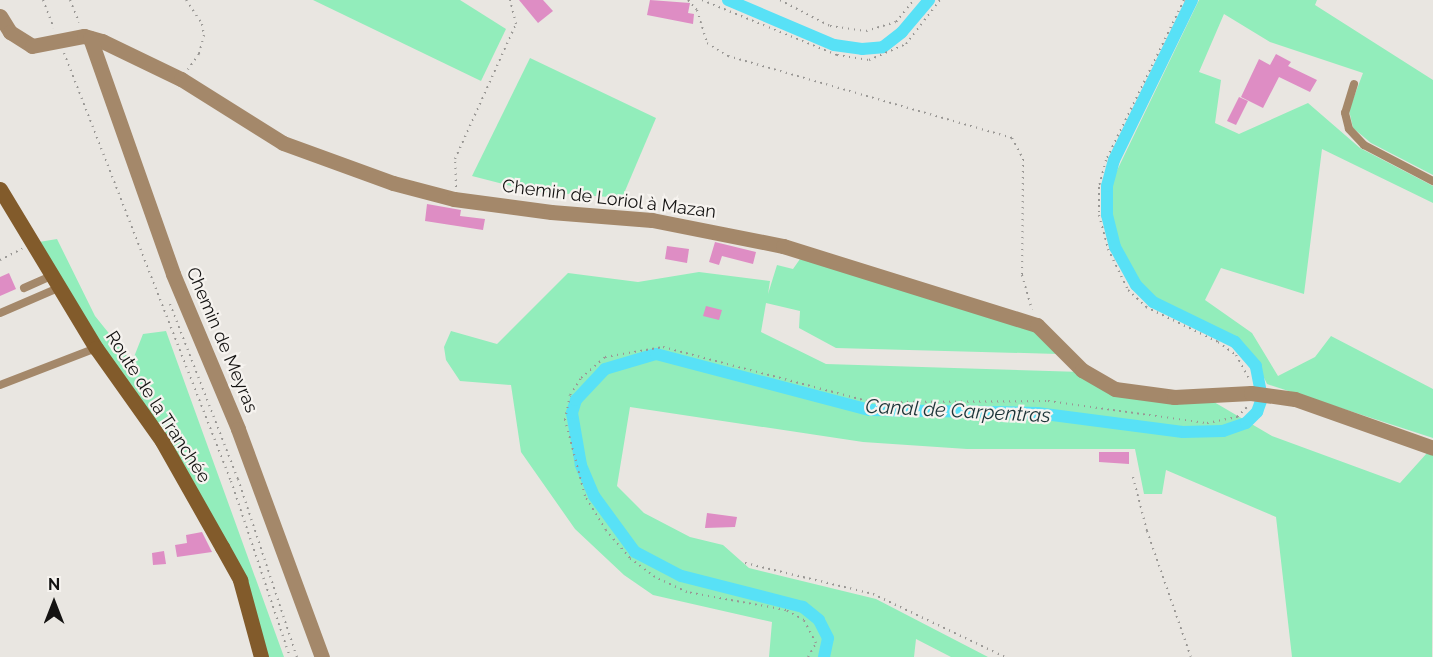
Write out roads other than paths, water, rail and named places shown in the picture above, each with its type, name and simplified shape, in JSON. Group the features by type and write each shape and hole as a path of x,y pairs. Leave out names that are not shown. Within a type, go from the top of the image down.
{"street":[{"path":"0,16 10,32 32,46 87,37"},
{"name":"Chemin de Loriol à Mazan","path":"87,37 181,79 283,143 335,165 454,199 652,220 725,233 924,288 1037,325 1082,370 1115,389 1174,397 1259,394 1323,407 1433,448"},
{"name":"Chemin de Meyras","path":"87,37 173,274 238,429 322,657"},
{"name":"Route de la Tranchée","path":"0,189 96,348 162,441 222,547 240,580 261,657"}],"lane":[{"path":"1354,84 1345,114 1348,129 1364,145 1433,181"},
{"path":"24,288 55,282"},
{"path":"0,313 55,282"},
{"path":"0,385 96,348"}],"waterway":[{"name":"Canal de Carpentras","path":"728,0 834,45 862,49 883,47 902,32 929,0"},
{"name":"Canal de Carpentras","path":"824,657 828,638 819,620 803,607 681,576 635,552 594,496 581,465 572,413 576,400 605,369 656,354 870,410 1037,413 1183,432 1223,431 1246,423 1257,412 1262,398 1256,366 1235,342 1153,302 1136,285 1115,247 1107,215 1107,186 1114,160 1192,0"}]}
